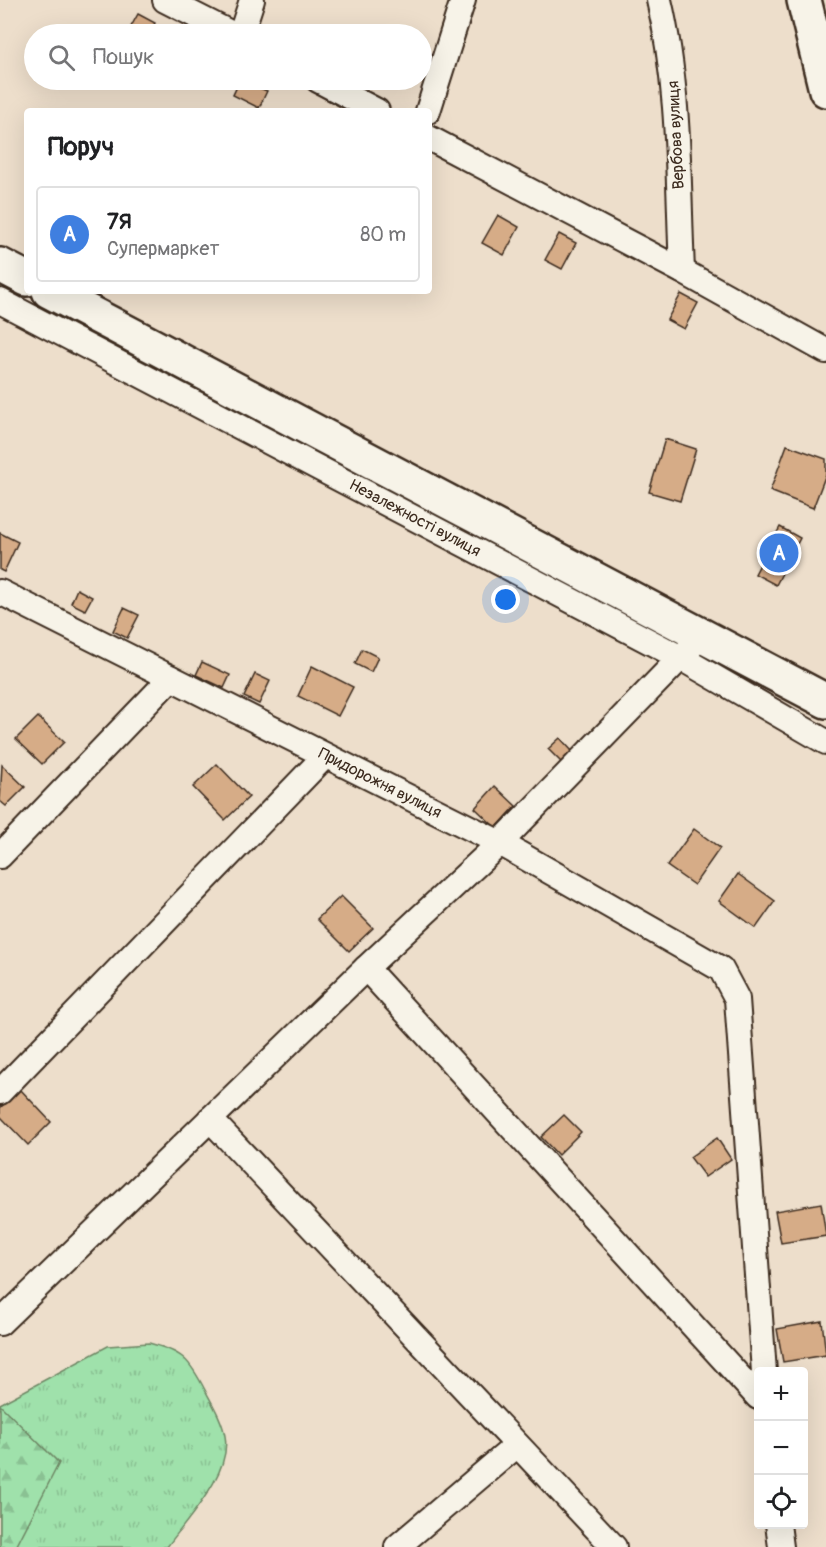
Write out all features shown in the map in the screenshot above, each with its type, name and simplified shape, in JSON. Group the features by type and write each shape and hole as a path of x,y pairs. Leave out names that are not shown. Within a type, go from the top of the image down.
{"main road":[{"path":"804,0 826,90"},
{"path":"0,265 24,277"},
{"path":"54,294 692,647 826,701"}],"street":[{"path":"165,0 212,24"},
{"path":"244,24 252,0"},
{"path":"429,108 463,0"},
{"name":"Вербова вулиця","path":"659,0 673,72 682,271"},
{"path":"337,90 371,108"},
{"path":"432,140 682,271 826,351"},
{"name":"Незалежності вулиця","path":"0,301 692,647 826,742"},
{"name":"Придорожня вулиця","path":"0,592 500,843 721,969 737,999 764,1367"},
{"path":"0,1323 366,968 500,843 692,647"},
{"path":"0,856 171,678"},
{"path":"0,1092 326,756"},
{"path":"366,968 754,1392"},
{"path":"210,1119 614,1547"},
{"path":"397,1547 517,1445"},
{"path":"779,1529 781,1547"}],"green space":[{"path":"149,1343 170,1350 184,1358 199,1379 224,1430 225,1450 222,1465 196,1509 167,1547 0,1547 0,1404 108,1346"},
{"path":"0,1405 59,1463 16,1547 0,1547"}],"building":[{"path":"138,14 155,23 154,24 132,24"},
{"path":"235,90 267,91 259,108 233,95"},
{"path":"498,215 519,227 504,255 482,243"},
{"path":"559,234 576,243 562,269 545,260"},
{"path":"681,294 698,303 684,329 667,320"},
{"path":"665,439 696,449 680,501 649,492"},
{"path":"787,445 826,459 826,474 813,508 770,491"},
{"path":"780,527 800,538 776,585 755,574"},
{"path":"0,533 18,542 4,572 0,570"},
{"path":"77,589 92,597 85,610 71,603"},
{"path":"124,608 139,615 127,638 113,631"},
{"path":"362,649 378,657 371,672 355,664"},
{"path":"202,662 230,675 224,688 196,675"},
{"path":"312,666 353,687 338,716 298,696"},
{"path":"255,674 270,681 259,704 244,697"},
{"path":"38,717 64,742 42,764 16,739"},
{"path":"560,738 573,752 562,763 548,749"},
{"path":"217,764 249,797 225,820 193,787"},
{"path":"2,765 25,787 6,806 0,801"},
{"path":"495,786 516,806 496,828 475,808"},
{"path":"694,829 720,848 694,885 667,866"},
{"path":"738,874 775,901 756,928 719,901"},
{"path":"341,896 373,928 349,951 317,919"},
{"path":"20,1089 51,1122 28,1145 0,1116 0,1108"},
{"path":"564,1115 581,1132 558,1155 541,1137"},
{"path":"717,1138 731,1159 705,1177 690,1157"},
{"path":"821,1203 826,1236 781,1243 775,1211"},
{"path":"822,1321 826,1355 783,1362 777,1329"}],"place":[{"name":"7Я","path":"779,553"}]}
